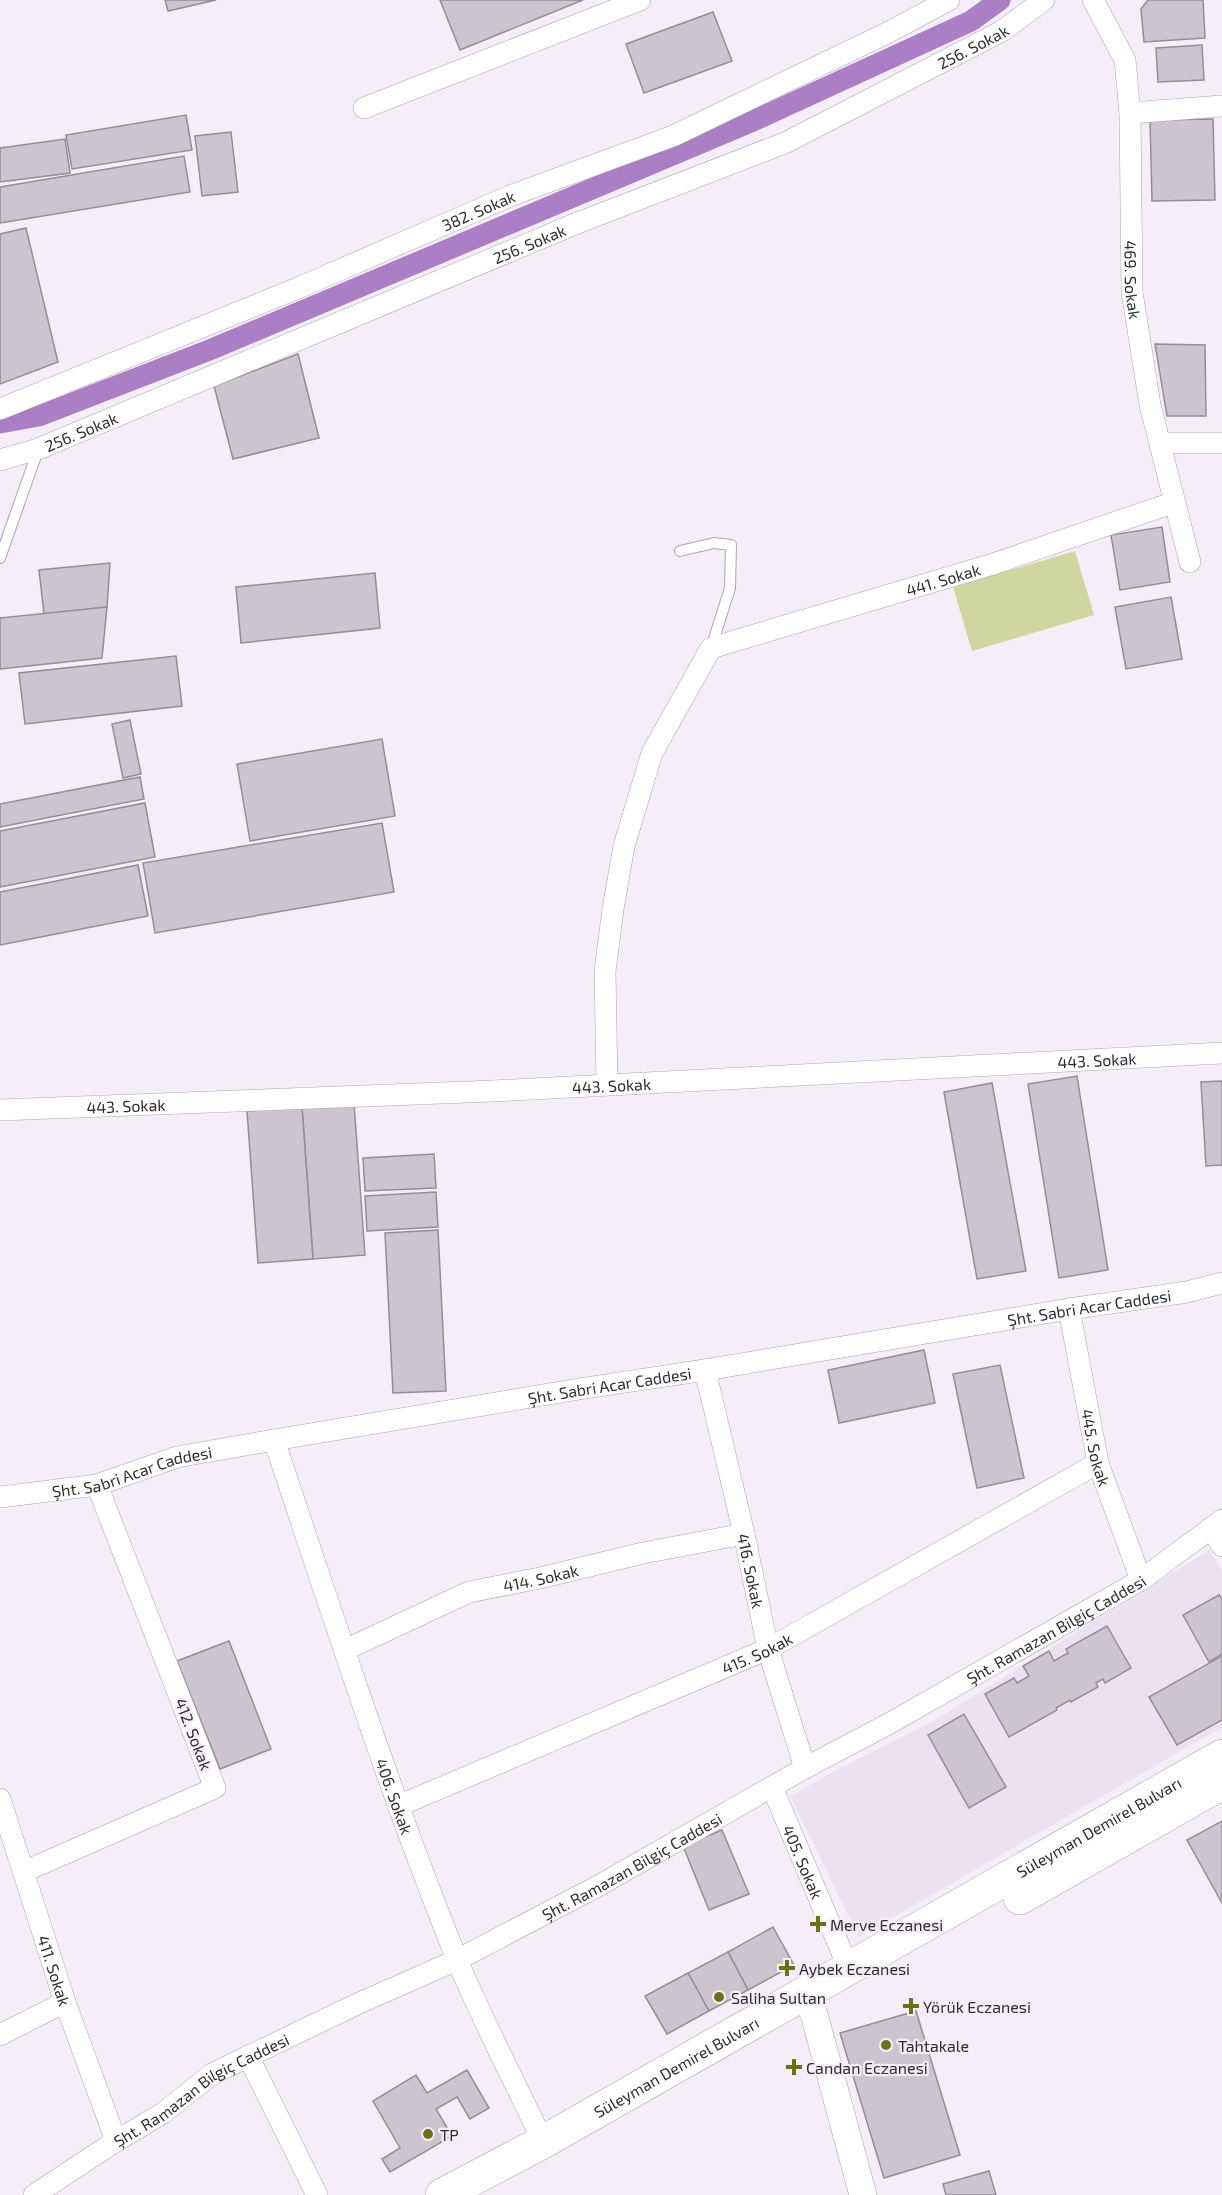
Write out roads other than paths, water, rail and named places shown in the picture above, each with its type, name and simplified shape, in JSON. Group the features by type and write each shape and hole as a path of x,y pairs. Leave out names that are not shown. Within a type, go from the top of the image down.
{"main road":[{"name":"Süleyman Demirel Bulvarı","path":"489,2195 809,2004 849,1969 1222,1756"},
{"name":"Süleyman Demirel Bulvarı","path":"442,2195 809,2004 1222,1783"}],"street":[{"path":"364,108 640,0"},
{"name":"382. Sokak","path":"0,409 298,288 510,196 673,136 876,38 949,0"},
{"name":"256. Sokak","path":"0,460 38,449 575,224 787,142 1002,31 1044,0"},
{"name":"469. Sokak","path":"1093,0 1125,60 1130,113 1132,292 1150,405 1190,562"},
{"path":"1130,113 1222,106"},
{"path":"1160,443 1222,443"},
{"name":"441. Sokak","path":"711,648 993,564 1175,502"},
{"path":"608,1085 605,970 624,846 652,753 711,648"},
{"name":"443. Sokak","path":"0,1110 493,1092 1222,1053"},
{"name":"Şht. Sabri Acar Caddesi","path":"0,1497 97,1485 177,1457 274,1440 1069,1309 1187,1292 1222,1283"},
{"name":"445. Sokak","path":"1069,1309 1098,1463 1141,1580"},
{"name":"416. Sokak","path":"705,1370 744,1534 768,1649 805,1768"},
{"name":"406. Sokak","path":"274,1440 398,1806 457,1960 543,2142"},
{"name":"415. Sokak","path":"398,1806 768,1649 1098,1463"},
{"name":"412. Sokak","path":"23,1872 215,1788 97,1485"},
{"path":"1216,1524 1222,1546"},
{"name":"Şht. Ramazan Bilgiç Caddesi","path":"34,2195 163,2113 212,2074 355,2005 457,1960 598,1886 1141,1580 1216,1524"},
{"name":"414. Sokak","path":"345,1650 469,1592 644,1553 744,1534"},
{"name":"405. Sokak","path":"772,1787 849,1969"},
{"name":"411. Sokak","path":"0,1799 65,2002 116,2141"},
{"path":"0,2035 65,2002"},
{"path":"809,2004 863,2195"},
{"path":"248,2056 317,2195"}],"lane":[{"path":"0,558 38,449"},
{"path":"680,551 714,543 731,545 730,588 711,648"}],"waterway":[{"path":"0,423 39,416 212,349 753,121 971,21 1000,0"}],"place":[{"name":"Merve Eczanesi","path":"818,1924"},
{"name":"Aybek Eczanesi","path":"787,1968"},
{"name":"Saliha Sultan","path":"719,1997"},
{"name":"Yörük Eczanesi","path":"911,2006"},
{"name":"Tahtakale","path":"886,2045"},
{"name":"Candan Eczanesi","path":"794,2067"},
{"name":"TP","path":"428,2134"}]}
